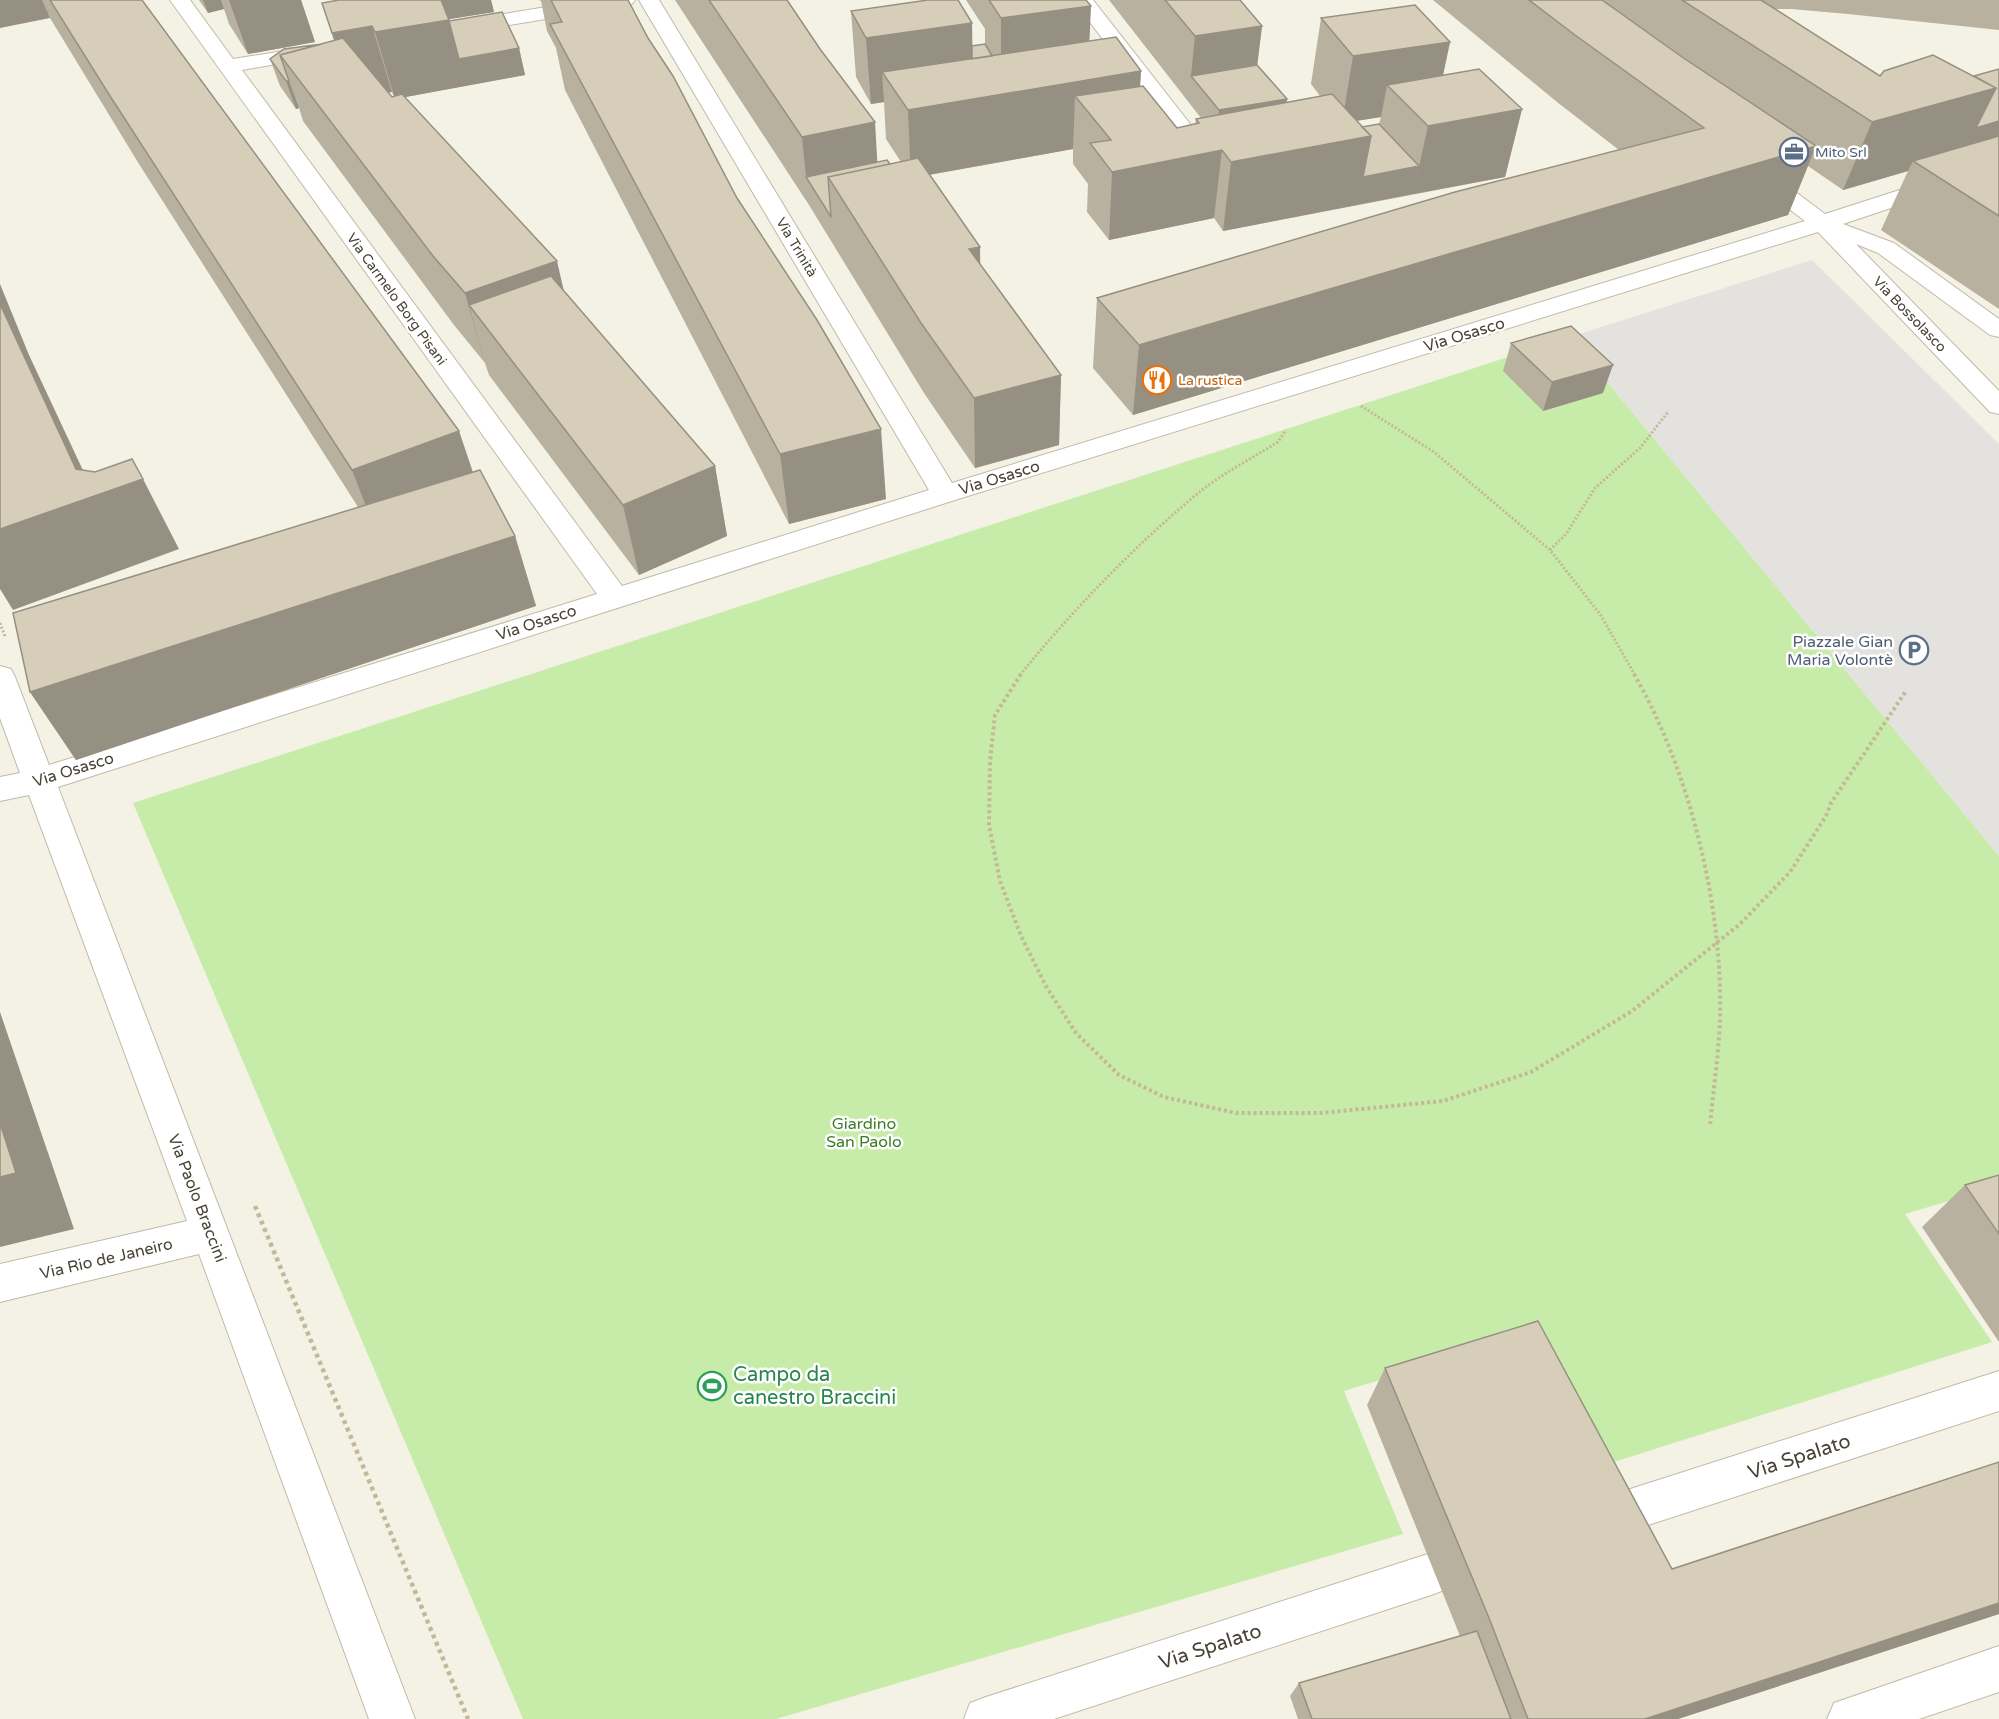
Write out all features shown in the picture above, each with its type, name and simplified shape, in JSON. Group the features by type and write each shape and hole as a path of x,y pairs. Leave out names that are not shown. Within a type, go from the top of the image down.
{"street":[{"name":"Via Carmelo Borg Pisani","path":"180,0 615,597"},
{"path":"439,31 625,0"},
{"name":"Via Trinità","path":"649,0 945,494"},
{"path":"1083,0 1209,163 1232,159"},
{"path":"228,66 335,48"},
{"path":"1116,79 1140,76"},
{"name":"Via Bossolasco","path":"1737,159 1822,223 1999,406"},
{"name":"Via Osasco","path":"0,789 38,781 615,597 1822,223 1999,165"},
{"name":"Via Bossolasco","path":"1822,223 1886,248 1999,330"},
{"name":"Via Paolo Braccini","path":"0,677 392,1719"},
{"name":"Via Rio de Janeiro","path":"0,1283 211,1233"},
{"path":"1850,1719 1999,1669"}],"lane":[{"name":"Via Spalato","path":"1598,1520 1999,1391"},
{"name":"Via Spalato","path":"986,1719 1434,1574"}],"path":[{"path":"1710,1127 1720,1018 1717,941 1700,840 1668,743 1646,694 1600,614 1550,550 1434,452 1391,427 1321,378 1278,442 1198,493 1065,620 1012,685 995,715 990,761 989,825 1000,881 1021,936 1047,988 1076,1033 1119,1075 1164,1097 1236,1113 1321,1113 1443,1101 1531,1072 1632,1011 1717,941 1740,924 1790,872 1826,816 1831,803 1906,691"},
{"path":"1550,550 1566,534 1595,488 1640,448 1668,412"}],"green space":[{"name":"Giardino San Paolo","path":"1570,337 1999,856 1999,1186 1905,1214 1992,1342 1595,1468 1526,1335 1344,1391 1403,1534 776,1719 523,1719 133,803"}],"shaded area":[{"name":"Piazzale Gian Maria Volontè","path":"1812,260 1999,444 1999,856 1570,337"}],"building":[{"path":"50,0 142,0 459,431 352,470"},
{"path":"339,0 441,0 449,20 375,32 372,26 332,33 322,3"},
{"path":"551,0 628,0 648,38 673,76 737,198 817,320 881,429 780,454 550,24 562,22"},
{"path":"709,0 787,0 820,49 875,122 802,137"},
{"path":"928,0 958,0 972,23 866,38 851,11"},
{"path":"989,0 1086,0 1091,6 1001,18"},
{"path":"1165,0 1240,0 1262,26 1195,36"},
{"path":"1529,0 1602,0 1682,57 1816,146 1139,345 1097,298 1455,192 1704,128"},
{"path":"1682,0 1761,0 1880,76 1884,71 1933,55 1996,88 1872,122"},
{"path":"1415,5 1450,42 1353,56 1321,18"},
{"path":"502,12 519,48 459,59 449,21"},
{"path":"1116,37 1141,71 908,110 882,72"},
{"path":"343,38 392,97 402,94 557,261 465,293 433,256 280,55"},
{"path":"322,44 280,55 289,81 286,81 270,59 284,49"},
{"path":"985,44 992,56 972,59 972,46"},
{"path":"1257,65 1287,99 1219,110 1191,76"},
{"path":"1479,69 1522,109 1428,126 1387,85"},
{"path":"1999,69 1999,121 1976,128 1996,88 1974,76"},
{"path":"1143,86 1177,128 1199,123 1196,119 1332,94 1371,136 1231,162 1222,150 1112,172 1090,143 1111,140 1075,96"},
{"path":"1379,124 1419,166 1363,177 1371,136 1362,127"},
{"path":"1999,136 1999,216 1913,161"},
{"path":"918,158 980,247 969,249 1061,375 974,398 921,323 828,177"},
{"path":"887,160 890,164 828,177 831,217 806,177"},
{"path":"551,276 715,466 623,505 469,305"},
{"path":"0,304 76,469 95,472 132,459 143,479 0,529"},
{"path":"1571,326 1613,365 1552,382 1511,343"},
{"path":"480,470 515,536 30,692 13,613"},
{"path":"0,1123 16,1173 0,1177"},
{"path":"1999,1175 1999,1234 1965,1185"},
{"path":"1538,1321 1672,1569 1999,1462 1999,1603 1645,1719 1528,1719 1489,1618 1385,1368"},
{"path":"1477,1631 1511,1719 1312,1719 1299,1683"}],"place":[{"name":"Mito Srl","path":"1794,152"},
{"name":"La rustica","path":"1157,380"},
{"name":"Piazzale Gian Maria Volontè","path":"1914,650"},
{"name":"Campo da canestro Braccini","path":"712,1386"}]}
